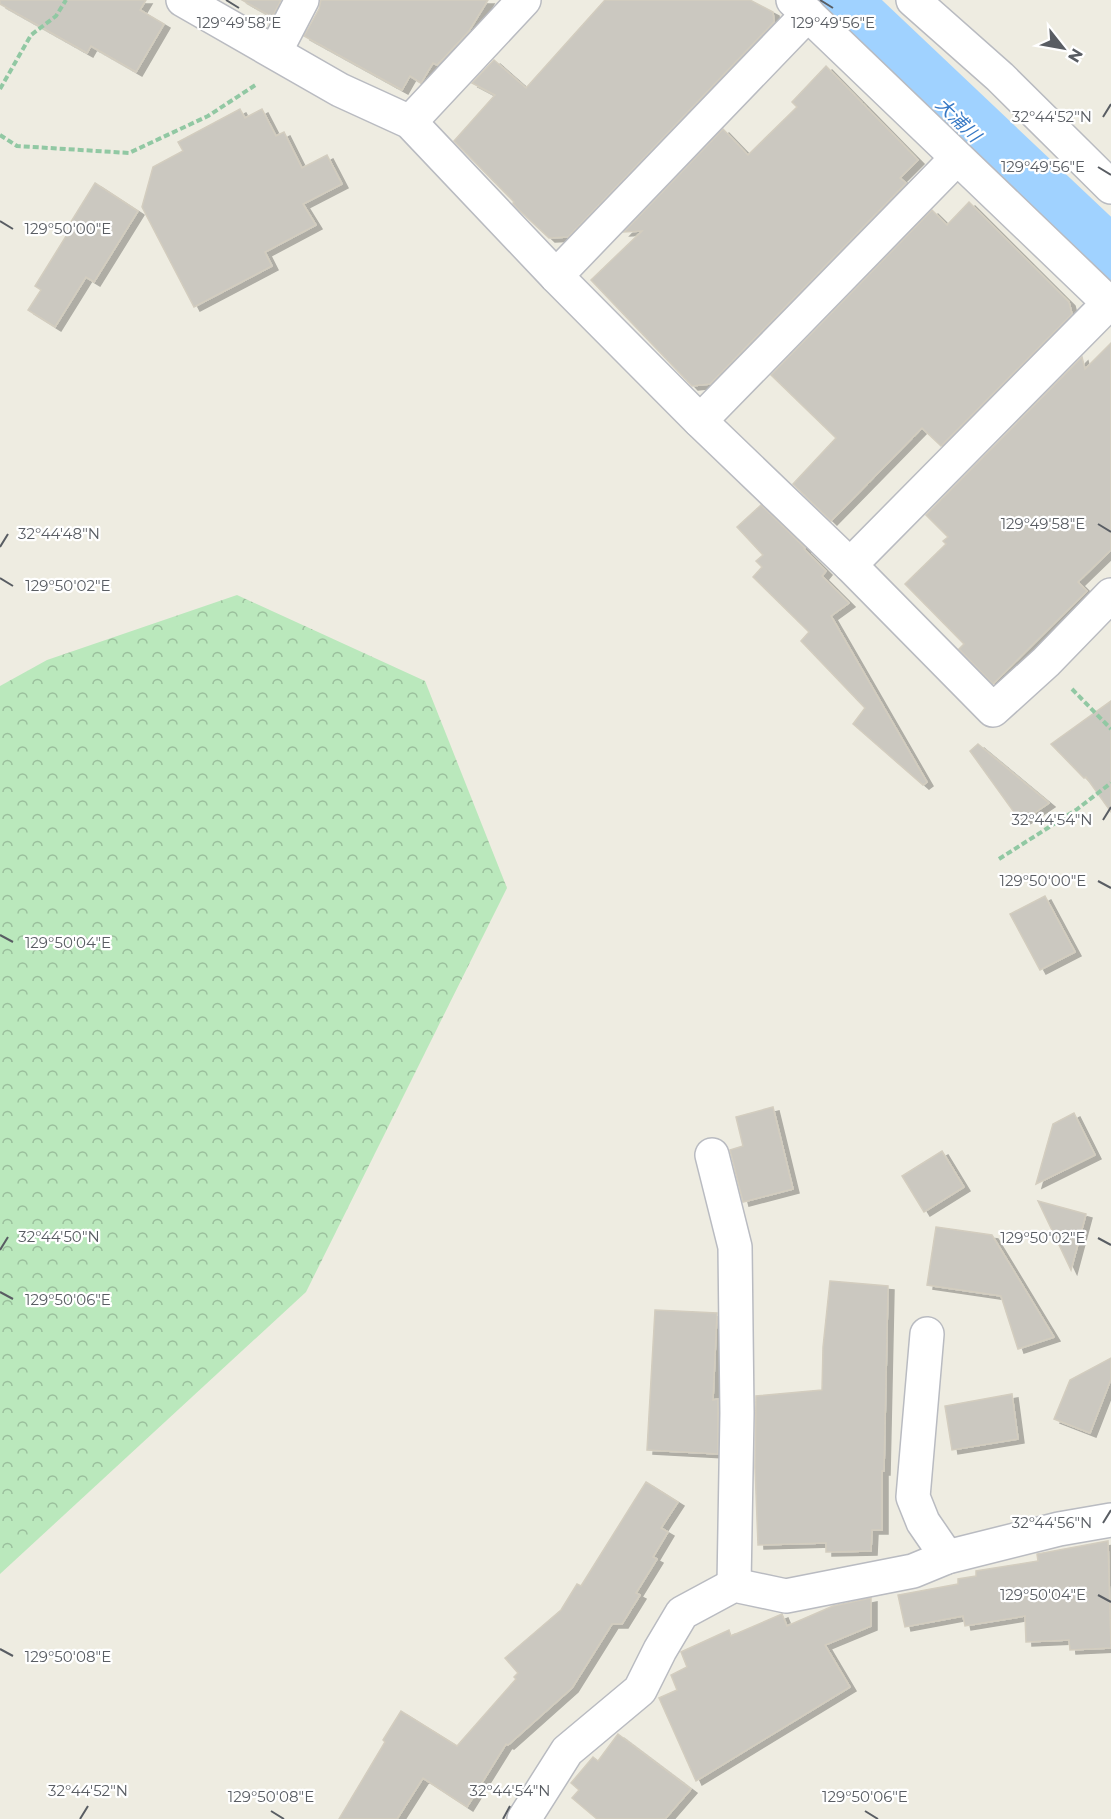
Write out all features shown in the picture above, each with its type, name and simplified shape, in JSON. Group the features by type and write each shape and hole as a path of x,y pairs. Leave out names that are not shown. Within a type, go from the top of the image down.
{"street":[{"path":"183,0 340,90 410,122 556,276 700,421 850,565 993,710 1046,662 1111,595"},
{"path":"280,56 302,0"},
{"path":"410,122 524,0"},
{"path":"913,0 1000,77 1111,187"},
{"path":"556,276 801,7 1110,304 850,565"},
{"path":"700,421 957,158"},
{"path":"712,1155 735,1247 734,1585"},
{"path":"927,1334 913,1497 923,1522 947,1557"},
{"path":"524,1819 567,1751 640,1689 682,1613 734,1585 786,1596 913,1571 947,1557 1059,1529 1111,1520"}],"path":[{"path":"0,89 30,35 56,16 66,0"},
{"path":"0,135 17,146 129,153 208,116 250,90 280,56"},
{"path":"1046,662 1110,727"},
{"path":"999,859 1076,810 1111,783"}],"green space":[{"path":"237,595 425,681 507,888 306,1292 0,1574 0,686 47,660"}],"building":[{"path":"0,0 146,0 140,10 164,24 136,72 91,46 87,53 0,4"},
{"path":"242,0 281,0 272,17"},
{"path":"321,0 488,0 469,31 437,65 433,63 421,83 410,76 402,90 304,36 319,9"},
{"path":"605,0 750,0 773,12 774,22 568,237 549,238 517,208 514,202 454,141 495,95 472,83 494,60 526,88"},
{"path":"826,66 918,160 900,178 906,183 710,384 692,386 591,280 642,231 624,232 723,129 748,155 797,107 792,102"},
{"path":"240,109 245,118 262,109 276,136 284,132 302,168 327,155 342,184 303,204 316,225 265,252 272,266 194,307 142,207 153,167 183,151 178,142"},
{"path":"95,183 138,211 94,282 86,277 55,327 28,310 41,290 35,286 73,225 69,225"},
{"path":"969,202 1069,302 1072,314 941,446 922,428 831,521 793,484 836,438 771,375 932,210 947,225"},
{"path":"1111,343 1111,550 1078,582 1087,591 993,684 959,649 964,644 905,584 946,544 943,541 948,537 926,515 1082,357 1085,369"},
{"path":"761,505 826,571 822,576 849,603 831,616 927,782 923,785 853,724 865,708 801,641 809,632 753,577 762,567 756,561 763,555 737,527"},
{"path":"1111,701 1111,812 1086,777 1084,778 1051,744"},
{"path":"978,744 1049,803 1021,822 970,751"},
{"path":"1045,896 1075,952 1040,970 1010,914"},
{"path":"773,1107 793,1189 743,1202 730,1150 743,1146 736,1117"},
{"path":"1074,1113 1095,1155 1036,1184 1053,1124"},
{"path":"942,1151 964,1187 924,1212 902,1176"},
{"path":"1038,1201 1086,1214 1071,1270"},
{"path":"936,1227 992,1235 1054,1337 1018,1349 1001,1296 927,1285"},
{"path":"830,1281 888,1286 882,1530 872,1530 871,1551 826,1552 826,1543 758,1545 755,1467 756,1396 822,1390 823,1347"},
{"path":"655,1310 717,1313 713,1400 718,1399 718,1454 647,1450"},
{"path":"1111,1358 1111,1379 1090,1433 1054,1419 1070,1380"},
{"path":"1012,1394 1018,1439 952,1450 945,1406"},
{"path":"646,1482 678,1502 661,1528 668,1532 653,1557 657,1559 636,1593 640,1595 622,1624 612,1624 572,1688 508,1745 506,1744 467,1807 423,1778 397,1819 339,1819 401,1711 457,1746 516,1679 514,1677 518,1673 505,1658 561,1610 577,1584 581,1586"},
{"path":"1108,1541 1111,1648 1070,1650 1069,1640 1026,1642 1025,1616 965,1626 963,1616 905,1627 898,1595 958,1584 958,1579 976,1576 976,1571 1038,1561 1037,1554"},
{"path":"871,1598 871,1626 825,1645 850,1687 696,1781 659,1698 677,1690 671,1675 687,1667 681,1652 729,1630 731,1636 782,1614 787,1626 833,1606"},
{"path":"618,1734 691,1789 665,1819 597,1819 572,1798 579,1790 571,1783 593,1757 598,1761"}],"waterway":[{"name":"大浦川","path":"831,0 1111,265"}]}
